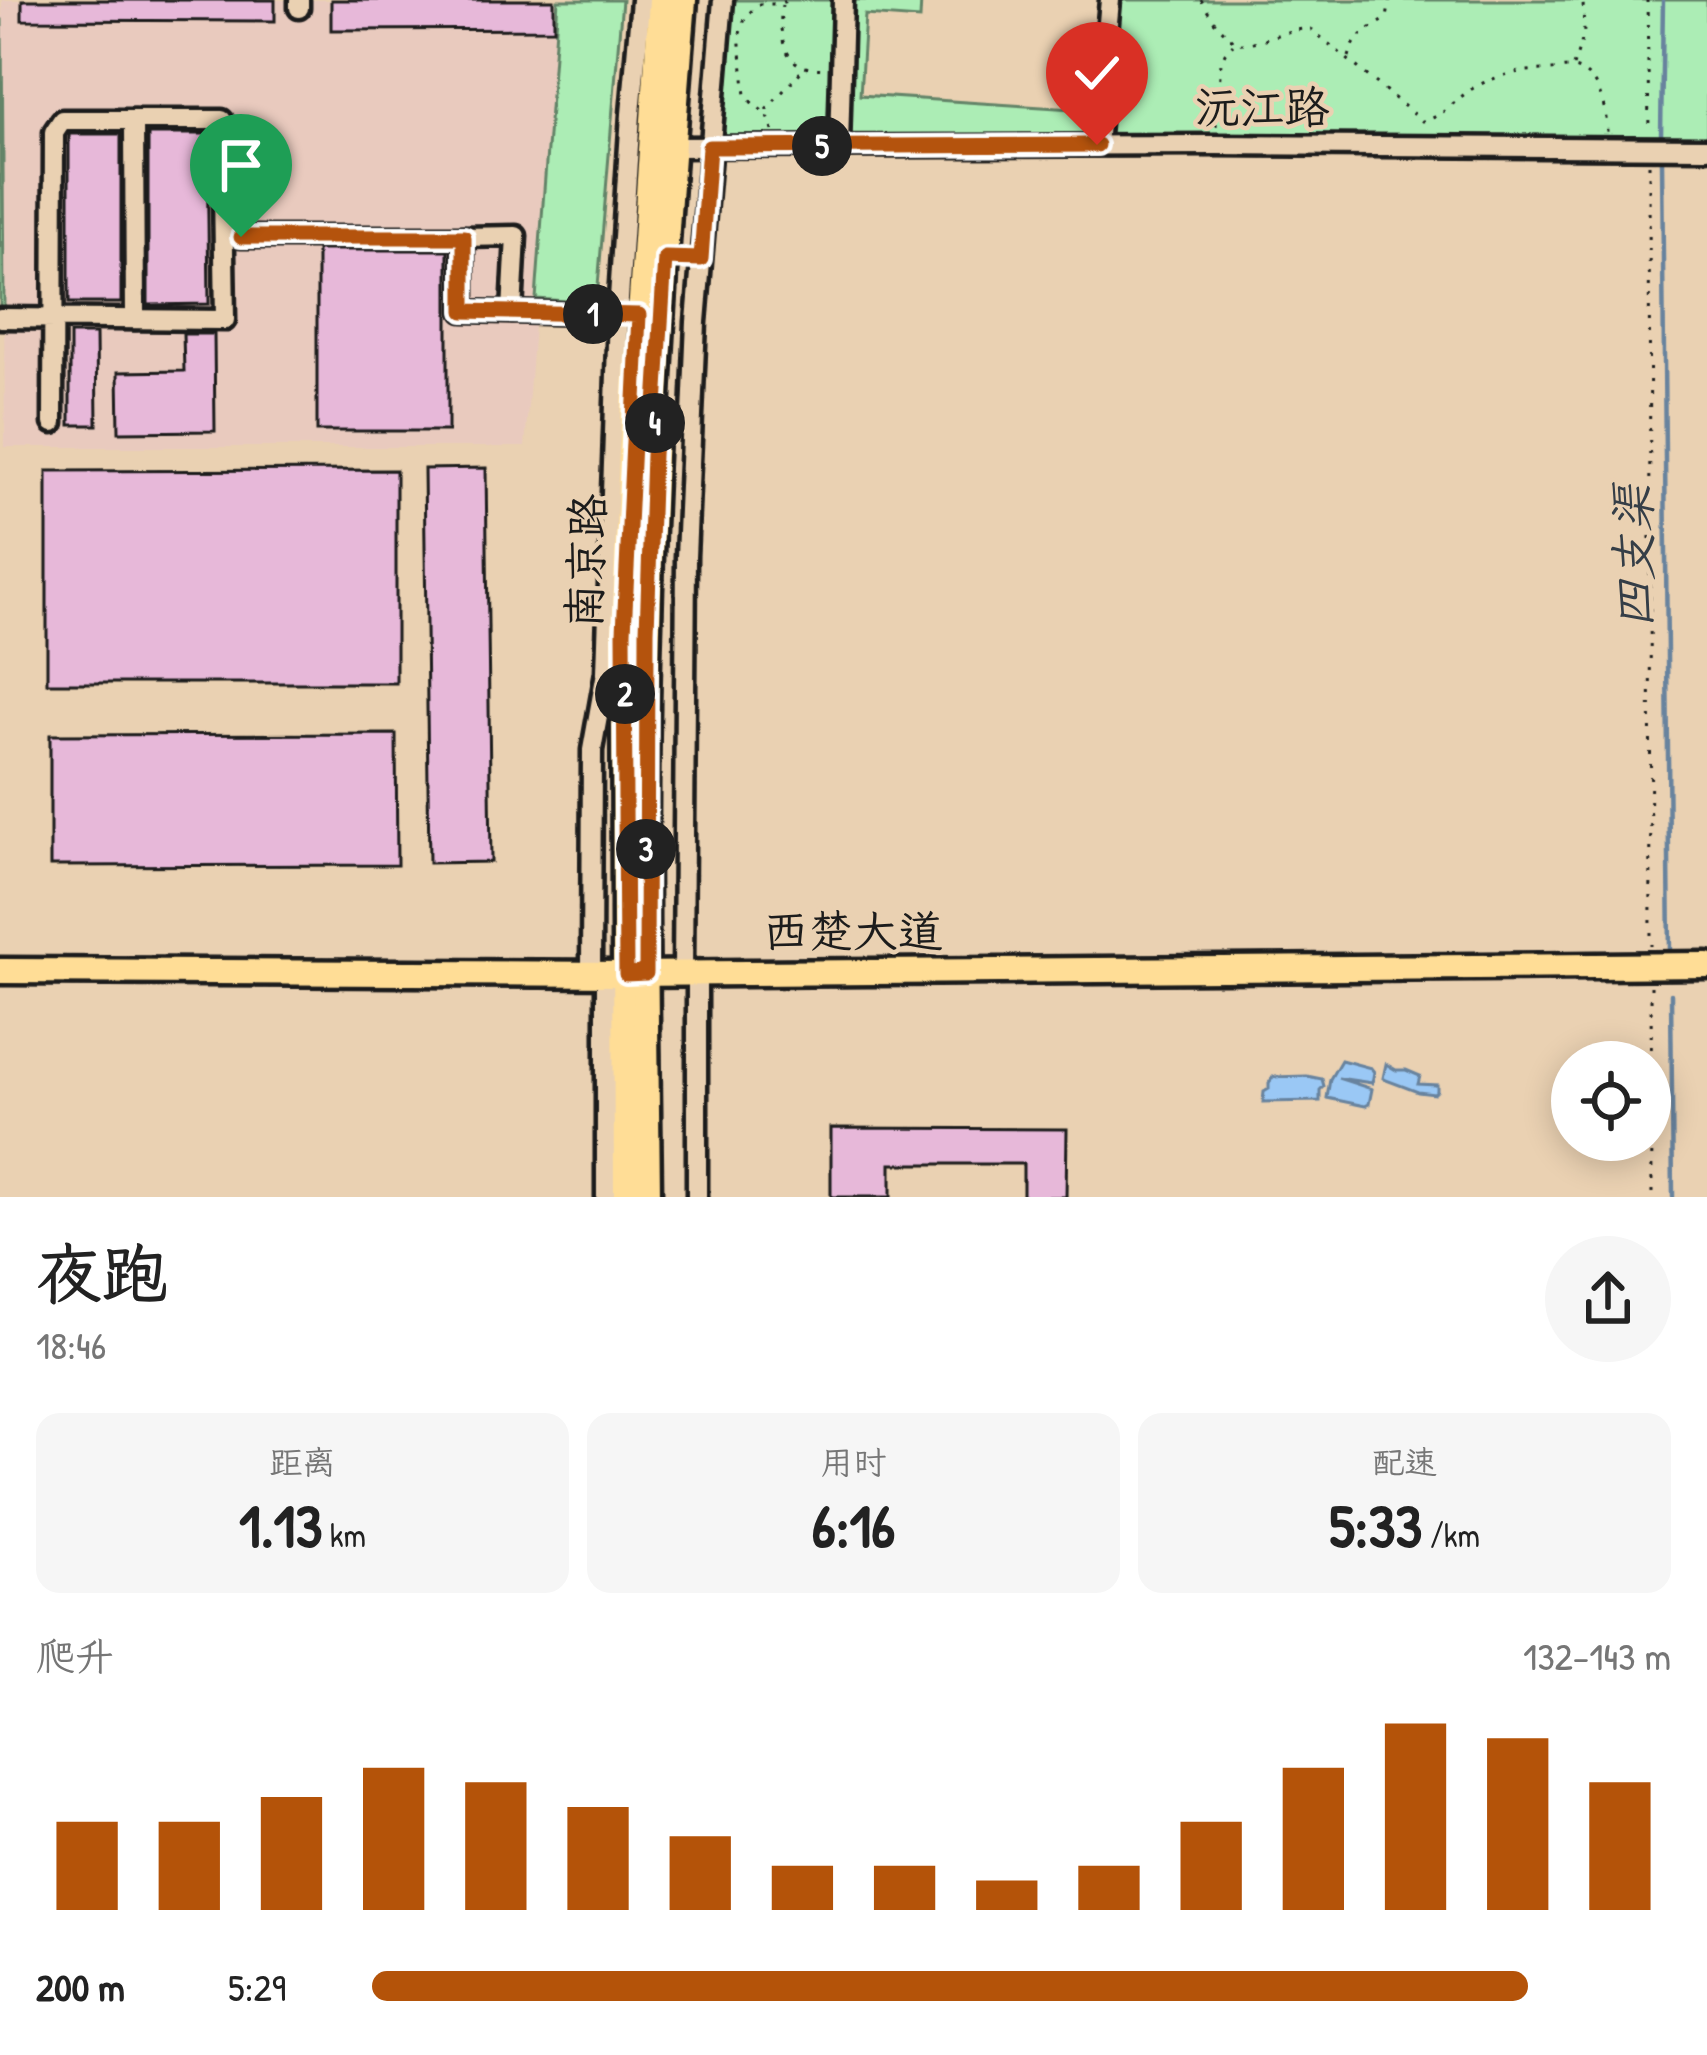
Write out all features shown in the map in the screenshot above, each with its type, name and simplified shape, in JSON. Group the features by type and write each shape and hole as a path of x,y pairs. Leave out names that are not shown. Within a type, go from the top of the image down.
{"main road":[{"name":"南京路","path":"626,1197 617,974 628,315 662,0"},
{"name":"南京路","path":"648,1197 617,974 647,631 653,455 684,0"},
{"name":"西楚大道","path":"0,971 617,974 1707,965"}],"street":[{"path":"464,237 464,311 628,315 631,114 641,0"},
{"path":"697,1197 686,557 701,259 723,0"},
{"path":"839,146 843,0"},
{"path":"1097,145 1110,0 1098,0"},
{"path":"681,38 719,41"},
{"path":"0,318 52,319 225,320 222,120 62,120 56,125 52,319 53,423"},
{"path":"134,120 135,319"},
{"name":"沅江路","path":"672,147 1707,148"},
{"path":"241,237 515,236 512,312"},
{"path":"665,258 701,259"},
{"path":"606,1197 617,974"}],"path":[{"path":"774,146 766,111 746,94 739,43 742,22 757,2 791,0"},
{"path":"1202,0 1234,43 1260,43 1285,31 1310,29 1422,121 1440,114 1473,88 1512,72 1574,67 1600,94 1607,114 1608,147"},
{"path":"1348,59 1364,30 1388,18 1390,0"},
{"path":"1574,67 1584,35 1583,0"},
{"path":"1647,0 1652,1197"},
{"path":"782,3 782,38 790,54 805,67 841,70"},
{"path":"1214,145 1221,62 1234,43"},
{"path":"766,111 805,67"}],"shaded area":[{"path":"2,0 558,0 525,447 5,447"}],"green space":[{"path":"558,0 622,0 597,298 582,302 536,299"},
{"path":"734,0 835,0 831,142 723,138"},
{"path":"848,0 921,0 920,19 865,15 860,95 1088,110 1086,142 846,142"},
{"path":"1117,0 1707,0 1707,137 1104,134"},
{"path":"2,20 4,308 0,307"}],"water":[{"path":"1341,1060 1374,1072 1372,1083 1338,1078 1372,1089 1369,1104 1327,1098 1330,1079"},
{"path":"1386,1064 1420,1076 1418,1084 1437,1085 1437,1091 1418,1092 1386,1080"},
{"path":"1273,1077 1322,1079 1320,1101 1263,1102"}],"building":[{"path":"22,0 275,0 275,21 22,20"},
{"path":"331,0 554,0 554,29 331,30"},
{"path":"69,134 121,134 121,303 69,303"},
{"path":"148,134 207,134 209,304 148,305"},
{"path":"317,250 448,250 448,431 317,431"},
{"path":"70,334 96,334 97,425 70,425"},
{"path":"183,334 214,334 215,431 119,432 118,372 184,371"},
{"path":"486,468 491,862 429,863 424,469"},
{"path":"396,470 396,683 47,683 47,471"},
{"path":"396,734 397,865 50,866 50,735"},
{"path":"831,1128 1067,1129 1066,1197 1023,1197 1023,1164 891,1164 891,1197 831,1197"}],"waterway":[{"name":"四支渠","path":"1661,135 1663,0"},
{"name":"四支渠","path":"1662,160 1670,953"},
{"name":"四支渠","path":"1671,994 1673,1197"}],"route":[{"path":"241,237 464,237 464,311 639,315 624,632 626,974 646,973 647,631 665,258 701,259 709,147 1097,145"}]}
